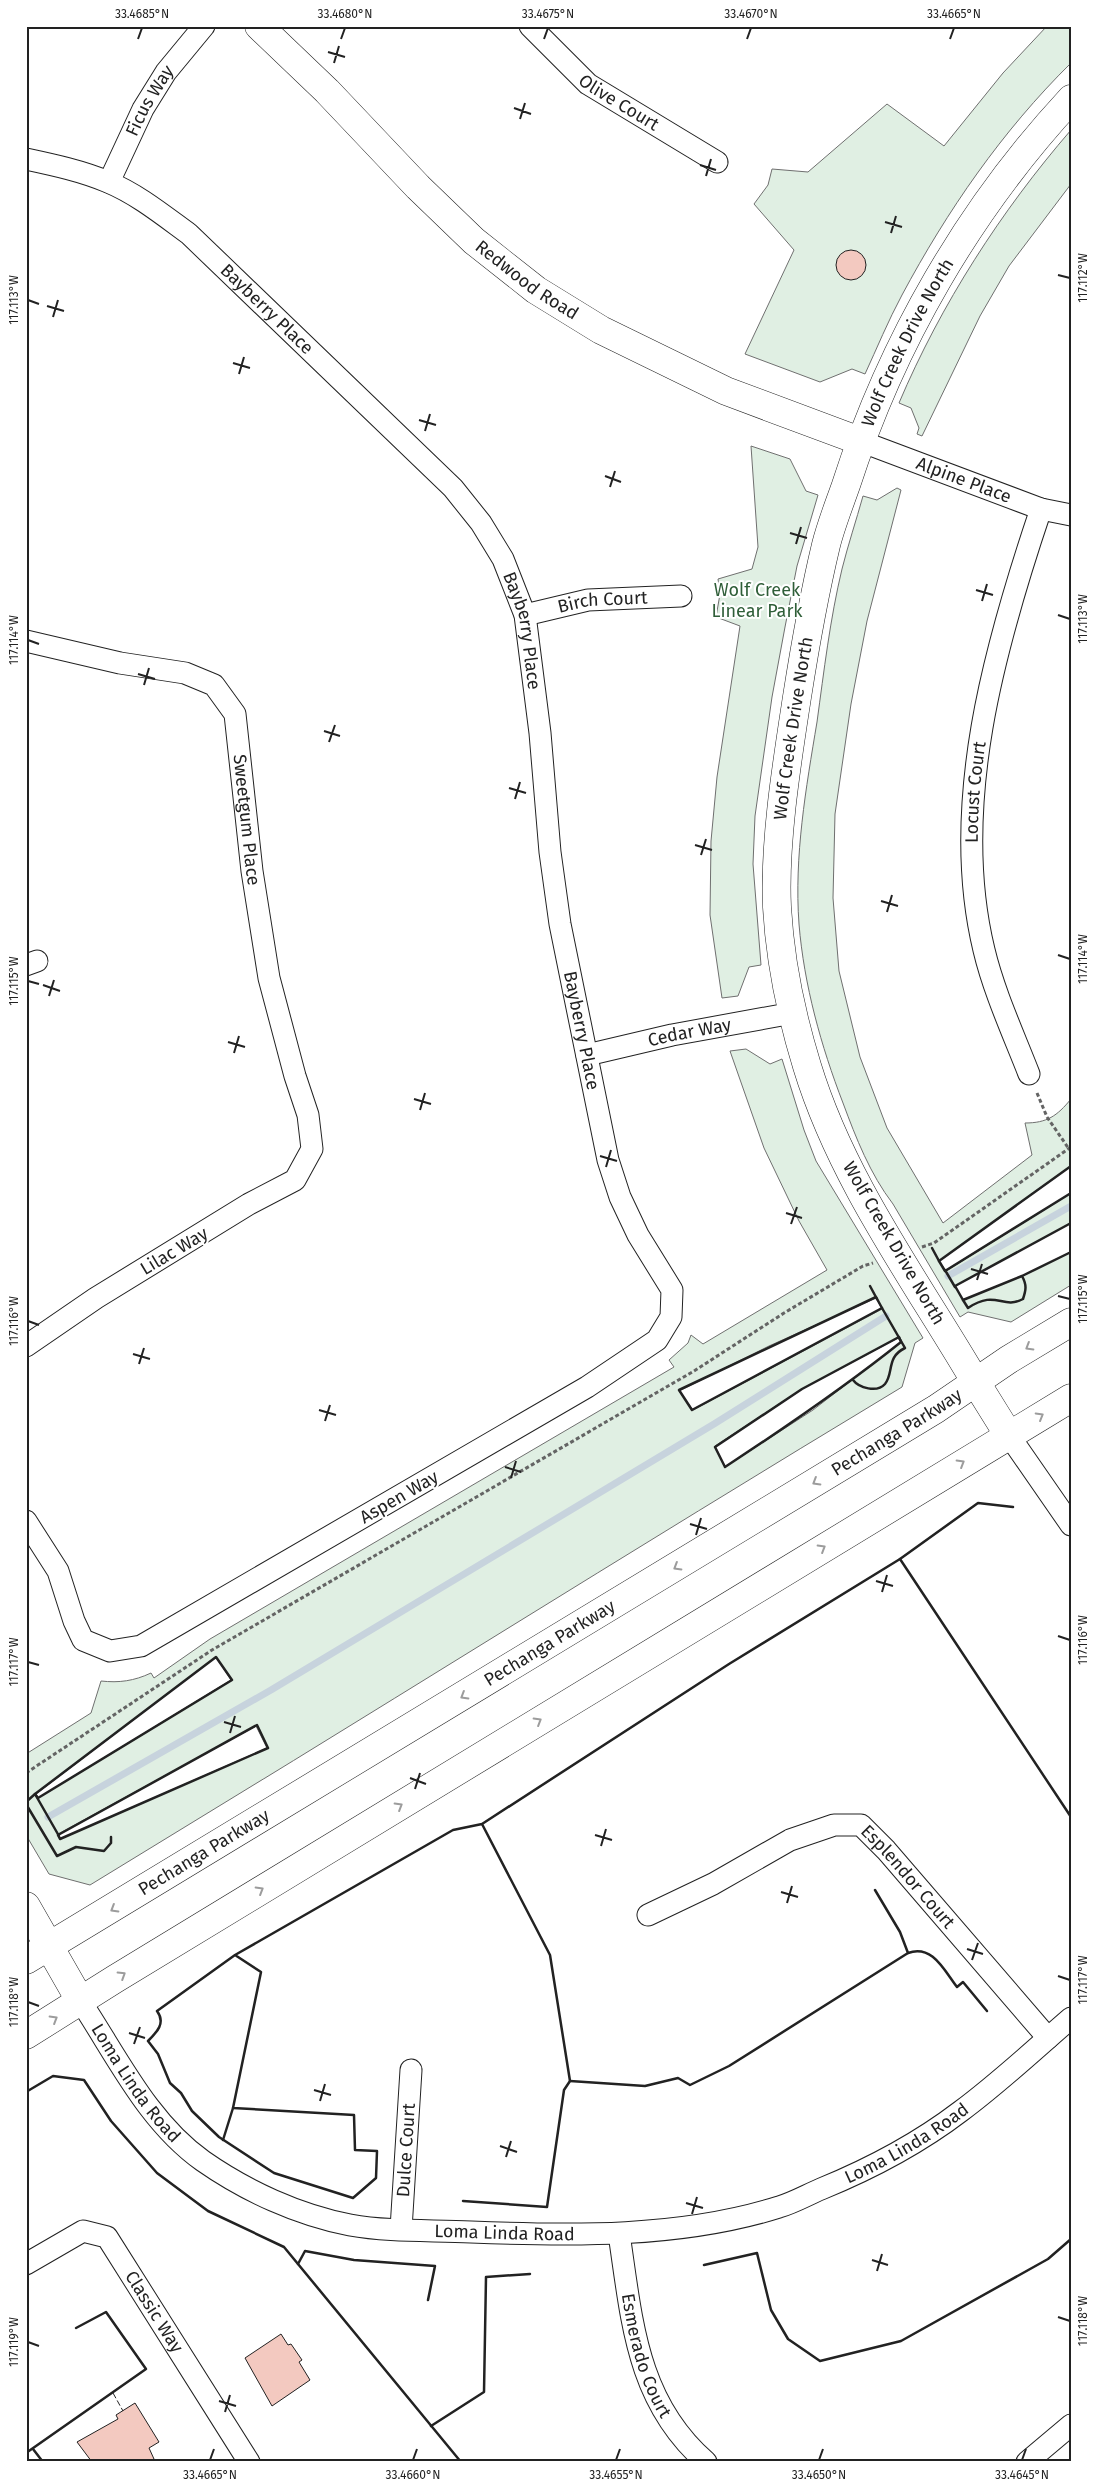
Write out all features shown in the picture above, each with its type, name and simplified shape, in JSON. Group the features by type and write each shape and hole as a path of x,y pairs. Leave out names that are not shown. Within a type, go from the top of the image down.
{"main road":[{"name":"Redwood Road","path":"259,26 327,91 418,187 474,241 536,290 601,330 726,390 860,441"},
{"name":"Wolf Creek Drive North","path":"1008,1434 858,1190 827,1121 808,1068 793,1013 783,962 777,905 780,824 790,742 806,641 827,542 860,441 884,381 913,322 953,252 995,190 1071,99"},
{"name":"Pechanga Parkway","path":"38,1953 88,1925 928,1414 976,1381 1071,1322"},
{"path":"26,2035 1008,1434 1071,1398"},
{"name":"Loma Linda Road","path":"26,1906 38,1953 81,2002"}],"street":[{"name":"Ficus Way","path":"109,182 147,102 166,72 204,26"},
{"name":"Olive Court","path":"530,26 588,84 717,162"},
{"name":"Bayberry Place","path":"26,159 63,167 109,182 147,203 189,234 453,488 481,523 503,558 524,615 538,714 550,852 557,906 608,1160 620,1197 638,1235 672,1290 671,1317"},
{"name":"Alpine Place","path":"860,441 1042,509 1071,514"},
{"name":"Locust Court","path":"1029,1074 999,1000 984,950 973,892 970,850 972,806 991,685 1003,630 1042,509"},
{"name":"Birch Court","path":"524,615 588,600 681,596"},
{"name":"Sweetgum Place","path":"26,641 120,663 185,673 214,686 234,714 252,871 269,978 295,1076 308,1115 312,1150"},
{"name":"Cedar Way","path":"588,1055 672,1035 793,1013"},
{"name":"Lilac Way","path":"26,1346 96,1298 250,1204 295,1180 312,1150"},
{"name":"Aspen Way","path":"26,1521 58,1571 74,1621 83,1640 110,1651 141,1646 587,1387 658,1340 671,1317"},
{"path":"1008,1434 1071,1525"},
{"name":"Esplendor Court","path":"648,1915 713,1884 790,1840 834,1825 861,1825 886,1850 1048,2038"},
{"name":"Loma Linda Road","path":"81,2002 136,2091 168,2130 202,2161 244,2187 291,2208 350,2225 547,2235 619,2234 703,2224 779,2207 851,2176 908,2146 961,2111 1071,2018"},
{"name":"Dulce Court","path":"401,2229 411,2070"},
{"name":"Classic Way","path":"26,2264 83,2231 107,2237 249,2462"},
{"name":"Esmerado Court","path":"619,2234 637,2348 651,2391 670,2423 706,2462"},
{"path":"1027,2462 1071,2425"}],"path":[{"path":"26,1773 212,1650 694,1371 784,1313 863,1266 899,1256 934,1243 1070,1148 1047,1117 1029,1074"}],"green space":[{"path":"1047,26 1071,26 1071,63 999,144 957,203 902,295 865,374 852,369 820,382 745,354 794,250 754,204 768,185 772,169 808,172 887,104 944,146 1003,73"},
{"path":"1071,130 1071,184 1009,266 980,316 922,436 917,434 919,428 911,408 899,403 934,330 953,294 997,226 1020,193"},
{"name":"Wolf Creek Linear Park","path":"751,446 790,459 806,491 818,495 797,566 785,627 772,697 755,816 753,864 761,965 749,967 738,996 722,998 710,915 711,841 717,777 740,626 716,617 720,594 718,579 752,569 758,547"},
{"path":"897,488 901,490 867,621 851,704 835,814 833,898 839,971 860,1057 887,1128 943,1223 1032,1155 1025,1123 1046,1120 1061,1110 1071,1099 1071,1166 939,1261 946,1271 1071,1193 1071,1223 955,1286 963,1300 1022,1276 1071,1252 1071,1285 1011,1322 968,1312 960,1317 877,1180 853,1129 828,1060 809,992 801,947 798,873 802,822 834,607 844,560 863,496 877,500"},
{"path":"746,1049 770,1064 782,1059 804,1130 816,1161 923,1338 915,1343 902,1387 90,1885 49,1874 26,1835 26,1754 91,1713 101,1681 126,1681 151,1673 154,1678 210,1639 674,1367 669,1360 688,1343 691,1335 703,1344 827,1270 799,1221 764,1148 730,1051","holes":["876,1298 882,1309 693,1410 679,1391 769,1346","898,1338 901,1342 813,1410 725,1467 715,1446 802,1389","216,1657 231,1680 38,1798 36,1794","256,1726 267,1748 60,1839 58,1834"]}],"building":[{"path":"851,250 857,251 865,259 865,271 857,279 851,280 845,279 837,271 836,265 837,259 845,251"},
{"path":"281,2334 302,2360 299,2362 310,2380 272,2406 245,2358"},
{"path":"135,2403 159,2442 149,2448 154,2459 149,2462 92,2462 77,2442 118,2419 116,2415"}],"waterway":[{"path":"948,1276 1071,1206"},
{"path":"48,1817 271,1690 714,1424 886,1316"}],"fence":[{"path":"113,2393 123,2411"}],"wall":[{"path":"1071,1166 939,1261 945,1271 1071,1193"},
{"path":"1071,1223 955,1286 963,1300 1022,1276 1071,1252"},
{"path":"932,1248 939,1261"},
{"path":"945,1270 955,1287"},
{"path":"963,1300 968,1308 985,1300 1016,1302 1023,1299 1025,1293 1025,1282 1022,1276"},
{"path":"870,1286 877,1299"},
{"path":"876,1297 882,1308 692,1410 679,1390 876,1297"},
{"path":"853,1380 859,1385 868,1388 882,1387 888,1380 895,1356 905,1348 882,1308"},
{"path":"899,1337 901,1342 858,1375 793,1422 725,1467 715,1447 802,1389 899,1337"},
{"path":"235,1955 157,2011 161,2019 159,2027 148,2041 158,2054 170,2083 181,2093 192,2111 219,2137 274,2173 353,2198 376,2178 377,2151 355,2150 354,2115 233,2108 261,1972 235,1955 453,1830 482,1824 729,1664 900,1559 978,1503 1013,1507"},
{"path":"900,1559 1071,1817"},
{"path":"216,1657 232,1680 38,1798 35,1794 216,1657"},
{"path":"257,1725 268,1748 60,1839 58,1835 257,1725"},
{"path":"26,1802 35,1794 59,1836"},
{"path":"26,1804 57,1856 76,1847 104,1851 111,1843 111,1837"},
{"path":"463,2201 547,2207 564,2090 570,2081 550,1955 482,1824"},
{"path":"570,2081 645,2086 678,2078 690,2085 729,2066 908,1953 900,1932 875,1890"},
{"path":"908,1953 916,1951 931,1955 942,1966 957,1987 963,1982 987,2011"},
{"path":"26,2092 53,2076 84,2080 111,2121 157,2173 208,2211 284,2247 461,2462"},
{"path":"223,2140 233,2108"},
{"path":"704,2265 757,2253 771,2310 788,2339 820,2361 901,2341 1048,2259 1071,2239"},
{"path":"298,2264 305,2251 354,2260 435,2266 428,2300"},
{"path":"431,2426 484,2392 486,2277 530,2274"},
{"path":"26,2453 146,2369 106,2312 76,2328"},
{"path":"33,2449 43,2462"}]}
